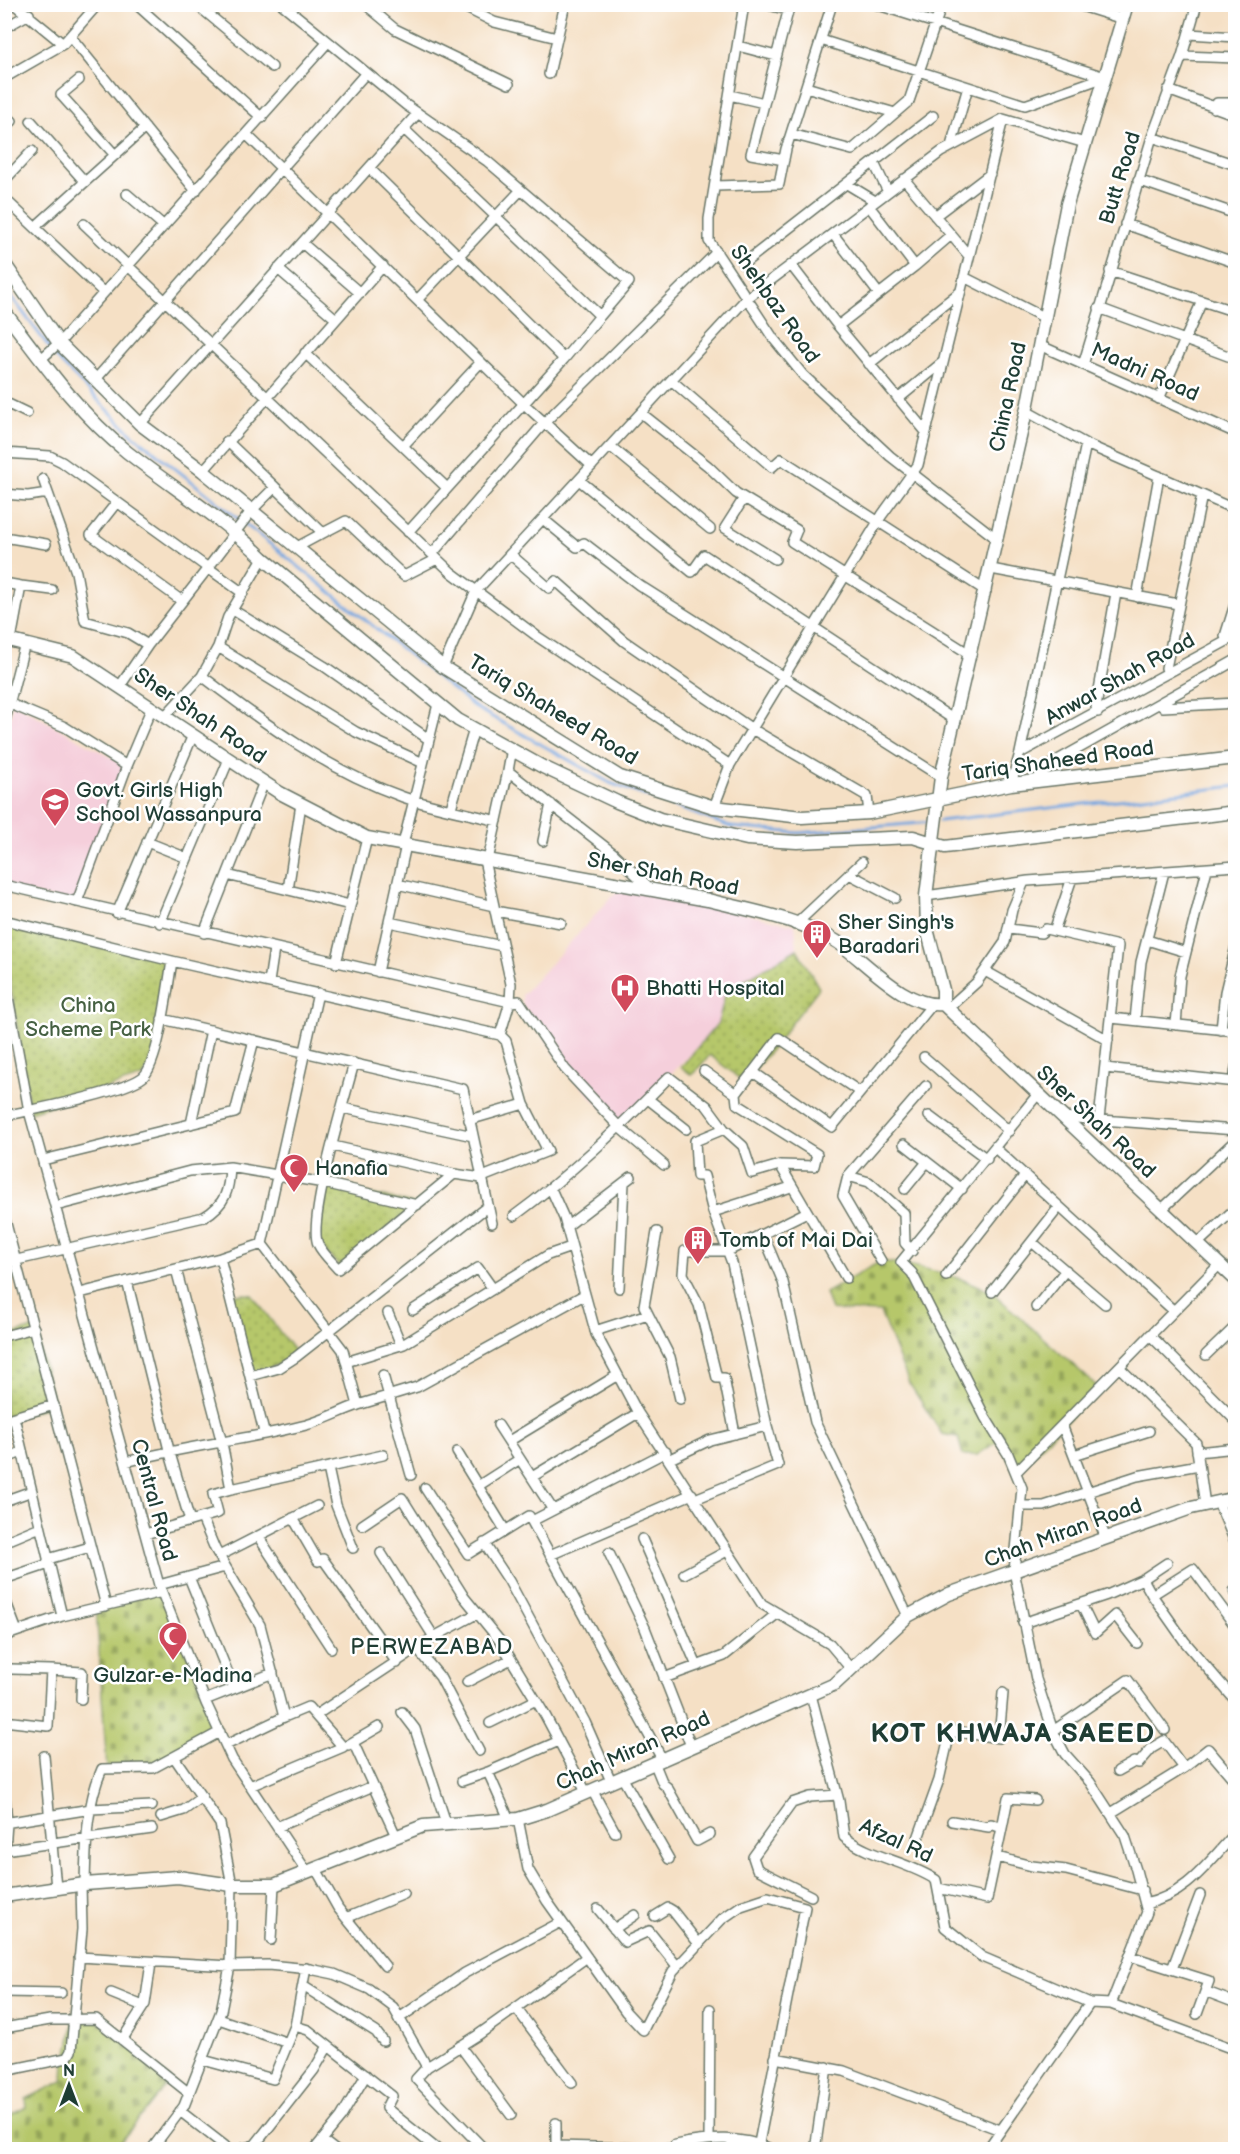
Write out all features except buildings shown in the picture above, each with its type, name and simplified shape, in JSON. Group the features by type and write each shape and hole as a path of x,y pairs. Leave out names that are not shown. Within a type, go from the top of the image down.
{"main road":[{"name":"China Road","path":"933,843 941,777 956,721 1026,411 1067,204 1128,4"},
{"name":"Tariq Shaheed Road","path":"4,263 49,352 94,422 127,451 238,531 263,558 438,704 474,729 543,767 617,802 660,819 704,831 747,839 797,842 913,837 945,847 1236,812"},
{"name":"Tariq Shaheed Road","path":"4,311 49,352 96,380 140,424 203,471 443,667 620,777 714,807 802,817 869,813 937,804 957,793 1011,784 1236,758"},
{"name":"Sher Shah Road","path":"8,640 73,656 264,782 367,838 708,900 824,934 894,987 940,1006 1234,1277"},
{"path":"933,843 926,896 927,928 942,990 940,1006"},
{"name":"Chah Miran Road","path":"4,1896 83,1884 178,1877 232,1885 274,1885 423,1826 514,1819 547,1810 835,1684 909,1617 950,1594 1211,1503 1236,1498"}],"street":[{"path":"14,4 63,44"},
{"path":"4,78 63,44 98,4"},
{"path":"136,4 262,118"},
{"path":"196,4 272,67"},
{"path":"282,4 418,113 487,161 629,282 564,359 408,532"},
{"path":"365,4 395,29 509,84"},
{"path":"458,4 494,22 557,38"},
{"path":"549,74 565,4"},
{"name":"Shehbaz Road","path":"744,4 709,219 709,241 746,299 803,375 890,456 997,539"},
{"path":"765,4 789,7 751,154 784,160"},
{"path":"716,186 779,184 791,134 832,4"},
{"path":"875,4 1105,77"},
{"path":"791,134 852,150 909,101 942,4"},
{"path":"1075,4 1123,19"},
{"name":"Butt Road","path":"1083,365 1138,180 1168,90 1182,56 1197,4"},
{"path":"4,28 29,14"},
{"path":"1189,34 1236,36"},
{"path":"70,36 196,191"},
{"path":"821,40 1025,105 1105,77"},
{"path":"49,352 247,135 328,42"},
{"path":"738,45 776,56"},
{"path":"1182,56 1236,58"},
{"path":"96,380 366,73"},
{"path":"79,80 61,95 115,155"},
{"path":"806,87 894,113"},
{"path":"951,146 968,87"},
{"path":"1168,90 1236,115"},
{"path":"730,95 764,103"},
{"path":"1214,108 1217,103 1236,103"},
{"path":"140,424 418,113"},
{"path":"4,114 12,121 4,129"},
{"path":"743,264 933,116"},
{"path":"714,807 730,765 877,523 918,465 1004,119"},
{"path":"443,667 476,591 746,299 951,146 1004,119 1085,143"},
{"path":"31,121 85,182"},
{"path":"35,227 145,128"},
{"path":"404,129 600,316"},
{"path":"247,135 523,403 592,466"},
{"path":"1152,137 1236,165"},
{"path":"4,181 33,151"},
{"path":"874,163 888,192"},
{"path":"369,168 564,359"},
{"path":"935,216 990,174"},
{"path":"904,179 969,256"},
{"path":"1138,180 1236,214"},
{"path":"847,184 872,204 915,266"},
{"path":"418,299 521,190"},
{"path":"127,194 164,226"},
{"path":"4,198 103,292"},
{"path":"84,224 408,532 476,591 538,637 730,765"},
{"path":"1125,224 1236,263"},
{"path":"832,234 879,294"},
{"path":"838,326 951,235"},
{"path":"302,243 360,292"},
{"path":"297,547 346,521 404,576 435,556 545,422 717,252"},
{"path":"791,265 926,432"},
{"path":"203,471 266,396 383,266"},
{"path":"278,269 336,319"},
{"path":"1110,271 1236,312"},
{"path":"964,277 1045,318"},
{"path":"869,364 960,292"},
{"path":"1159,399 1202,301"},
{"path":"1099,308 1236,359"},
{"name":"Madni Road","path":"1039,345 1236,433"},
{"path":"305,353 446,488"},
{"path":"403,446 481,362"},
{"path":"898,399 943,362"},
{"path":"671,380 772,467 781,459 877,523 986,591"},
{"path":"4,402 27,413"},
{"path":"1026,411 1086,444 1236,510"},
{"path":"641,413 744,498 797,530 792,542 971,656"},
{"path":"227,441 323,533"},
{"path":"1011,784 1020,753 1086,444"},
{"path":"610,446 710,529"},
{"path":"4,453 50,456 243,593"},
{"path":"1137,597 1159,476"},
{"path":"43,479 76,572 85,621 128,633 148,645"},
{"path":"579,480 692,572 704,555 956,721"},
{"path":"120,686 148,645 251,512 275,487"},
{"path":"4,494 28,496 48,493"},
{"path":"1168,673 1166,668 1178,604 1202,495"},
{"path":"744,498 725,528 775,559"},
{"path":"117,502 91,535 182,602"},
{"path":"543,519 577,547 584,543 639,585 941,777"},
{"path":"4,537 46,544"},
{"path":"510,554 549,588 556,581 624,641 752,729 867,796 869,813"},
{"path":"165,716 202,676 218,647 233,610 263,558"},
{"path":"991,569 1178,604"},
{"path":"4,583 52,590"},
{"path":"8,640 21,586"},
{"path":"1098,712 1096,707 1116,593"},
{"path":"1231,638 1225,636 1236,601"},
{"path":"233,610 324,666 427,738"},
{"name":"Anwar Shah Road","path":"1020,753 1231,638"},
{"path":"4,724 7,700 25,643"},
{"path":"218,647 356,732 422,762"},
{"name":"Anwar Shah Road","path":"1038,782 1040,774 1058,760 1236,660"},
{"path":"202,676 296,745 349,775 413,800 496,821"},
{"path":"7,700 65,727 127,766"},
{"path":"1159,704 1163,707 1236,703"},
{"path":"378,972 413,800 427,738 438,704"},
{"path":"77,902 127,766 152,707"},
{"path":"451,808 474,729"},
{"path":"117,913 193,735"},
{"path":"500,1035 510,1002 511,984 486,860 512,748"},
{"path":"160,922 229,759"},
{"path":"508,771 613,853 652,890"},
{"path":"204,933 264,782"},
{"path":"288,890 301,804"},
{"path":"543,841 552,804"},
{"path":"336,963 367,838"},
{"path":"147,842 187,858"},
{"path":"795,924 862,862"},
{"path":"926,896 1023,882 1236,866"},
{"path":"1176,1025 1180,976 1207,869"},
{"path":"1135,1020 1141,962 1164,872"},
{"path":"849,874 895,898"},
{"path":"227,875 350,905"},
{"path":"1054,931 1072,878"},
{"path":"753,1072 832,1127 860,1092 940,1006 977,982 1005,942 1012,910 1023,882"},
{"path":"397,884 561,923"},
{"path":"4,885 336,963 510,1002 519,1001 565,1069 620,1128 664,1165"},
{"path":"4,920 172,961 500,1035 506,1041 524,1104 548,1151 483,1177 454,1174 333,1146"},
{"path":"389,921 502,946"},
{"path":"1009,929 1041,933 1046,929 1118,946 1099,1119"},
{"path":"1147,940 1186,952"},
{"path":"1221,1030 1225,992 1236,945"},
{"path":"269,982 274,948"},
{"path":"5,1112 29,1111 116,1089 143,1077 154,1056 172,961"},
{"path":"985,971 1108,1040"},
{"name":"Central Road","path":"4,975 29,1111 160,1589 205,1700 226,1745 250,1786 277,1827 385,1966"},
{"path":"262,1244 318,993"},
{"path":"1111,1018 1236,1031"},
{"path":"162,1019 463,1089 492,1222"},
{"path":"190,1124 211,1030"},
{"path":"514,1216 552,1189 620,1128 669,1077 706,1106 724,1129 743,1146 752,1173 780,1165 814,1166 817,1154 737,1104 736,1094 780,1038 860,1092"},
{"path":"43,1160 235,1113 254,1040"},
{"path":"924,1057 1009,1131"},
{"path":"354,1063 324,1183 315,1230 318,1244 338,1269 454,1174"},
{"path":"1105,1068 1235,1082 1236,1067"},
{"path":"704,1071 736,1094"},
{"path":"880,1261 843,1196 848,1176 926,1086"},
{"path":"1038,1094 901,1262 912,1274 1016,1472 1022,1488 1014,1571 1036,1679 1053,1731 1065,1754 1111,1813 1125,1836 1142,1890 1147,1912 1111,2004"},
{"path":"648,1099 686,1129"},
{"path":"469,1120 524,1104"},
{"path":"342,1108 473,1136"},
{"path":"929,1116 987,1159"},
{"path":"1062,1117 1236,1130"},
{"path":"550,1555 778,1465 767,1426 728,1251 713,1212 704,1176 698,1176 695,1141 724,1129"},
{"path":"1161,1210 1236,1140"},
{"path":"904,1144 962,1189"},
{"path":"995,1148 1174,1311"},
{"path":"905,1189 927,1162"},
{"path":"780,1165 846,1278"},
{"path":"4,1263 204,1217 215,1210 228,1194 230,1167"},
{"path":"56,1206 151,1180 230,1167 324,1183 417,1205"},
{"path":"946,1276 1025,1175"},
{"path":"848,1176 869,1182 904,1213 904,1243 912,1251"},
{"path":"566,1227 628,1180 619,1288"},
{"path":"713,1212 788,1188"},
{"path":"552,1189 566,1227 594,1331 616,1376 638,1413 668,1456 762,1605 830,1644 851,1670"},
{"path":"250,1376 279,1368 329,1332 488,1206"},
{"path":"992,1292 1059,1207"},
{"path":"1197,1244 1236,1208"},
{"path":"735,1434 723,1378 717,1378 699,1305 682,1274 685,1251 728,1251 807,1212"},
{"path":"5,1222 106,1606"},
{"path":"657,1232 644,1306 670,1357 680,1400"},
{"path":"763,1234 783,1282 814,1422 909,1617"},
{"path":"1032,1242 1105,1304"},
{"path":"80,1293 220,1258 262,1244"},
{"path":"262,1244 343,1350 358,1405"},
{"path":"346,1362 401,1345 548,1255 571,1247"},
{"path":"220,1258 264,1432"},
{"path":"1016,1472 1219,1265"},
{"path":"413,1310 478,1268 493,1289"},
{"path":"176,1269 222,1443 231,1490"},
{"path":"1036,1307 1066,1270"},
{"path":"127,1281 169,1450 190,1521"},
{"path":"126,1462 169,1450 222,1443 308,1424 358,1405 417,1387 584,1295"},
{"path":"388,1313 401,1345"},
{"path":"594,1331 648,1314"},
{"path":"1206,1355 1236,1326"},
{"path":"4,1336 34,1328"},
{"path":"1150,1335 1236,1421"},
{"path":"1119,1367 1196,1443 1199,1465 1211,1503 1236,1544"},
{"path":"383,1375 411,1475"},
{"path":"509,1441 616,1376"},
{"path":"54,1405 9,1419 22,1452 62,1617"},
{"path":"532,1478 638,1413"},
{"path":"498,1425 553,1510"},
{"path":"1062,1425 1106,1539"},
{"path":"532,1521 668,1456 710,1440 767,1426"},
{"path":"1074,1455 1149,1431"},
{"path":"1197,1452 1236,1448"},
{"path":"4,1459 22,1452"},
{"path":"457,1452 505,1530"},
{"path":"145,1534 218,1514 213,1494 383,1455"},
{"path":"478,1486 520,1459"},
{"path":"1021,1506 1044,1506 1137,1476 1199,1465"},
{"path":"328,1468 336,1505 353,1548"},
{"path":"425,1488 468,1554 529,1516 658,1761 663,1784 667,1787 697,1841 710,1834"},
{"path":"4,1501 32,1491"},
{"path":"362,1525 402,1498 464,1597 511,1659 615,1832"},
{"path":"219,1557 317,1506"},
{"path":"202,1518 219,1557 260,1625 284,1717"},
{"path":"293,1518 318,1562 323,1559 397,1664"},
{"path":"4,1542 40,1527"},
{"path":"258,1536 331,1648"},
{"path":"642,1539 697,1666"},
{"path":"484,1544 509,1581 617,1779 669,1859"},
{"path":"4,1579 90,1547"},
{"path":"684,1575 727,1551"},
{"path":"381,1553 434,1637"},
{"path":"609,1553 645,1628 690,1746"},
{"path":"1023,1623 1081,1604 1143,1579 1167,1563"},
{"path":"4,1636 225,1567"},
{"path":"1152,1595 1193,1569 1236,1627"},
{"path":"189,1577 234,1688"},
{"path":"1143,1579 1185,1642 1236,1701"},
{"path":"4,1597 17,1631"},
{"path":"1081,1604 1095,1633 1115,1616 1137,1644"},
{"path":"316,1715 397,1664 434,1637 478,1613"},
{"path":"664,1678 724,1656 778,1613"},
{"path":"417,1649 440,1677 479,1751"},
{"path":"467,1682 511,1659"},
{"path":"11,1669 82,1672 81,1700"},
{"path":"4,1720 48,1725 51,1671"},
{"path":"205,1700 273,1673"},
{"path":"1053,1731 1128,1680 1165,1730"},
{"path":"917,1841 939,1780 948,1740 953,1731 999,1738 1003,1693"},
{"name":"Afzal Rd","path":"811,1695 837,1795 844,1837 856,1847 924,1872 936,1880 945,1927 982,1957 1090,2003"},
{"path":"490,1723 536,1700"},
{"path":"226,1745 308,1707 343,1747"},
{"path":"402,1712 415,1729 446,1823"},
{"path":"250,1786 343,1747 379,1726"},
{"path":"4,2071 67,2058 71,2051 86,1837 93,1789 102,1769 153,1768 220,1732"},
{"path":"462,1781 559,1741"},
{"path":"1118,1770 1134,1762 1139,1763 1152,1748 1164,1741 1184,1768"},
{"path":"353,1742 396,1836"},
{"path":"1111,1813 1184,1768 1208,1749 1236,1782"},
{"path":"44,1756 56,1888"},
{"path":"152,2150 180,2111 203,2060 219,2019 230,1966 232,1885 220,1824 174,1757"},
{"path":"488,1772 514,1819 528,1869 561,1922 626,2012 643,2030 677,1966 722,1919 741,1906 768,1897 805,1907 759,2143"},
{"path":"4,1786 5,1850 152,1828"},
{"path":"277,1827 373,1786"},
{"path":"811,1896 757,1869 753,1857 792,1803 810,1797 837,1795"},
{"path":"161,1817 184,1809 202,1797"},
{"path":"938,1888 987,1899 1008,1798 1035,1800"},
{"path":"6,1823 91,1809 152,1806"},
{"path":"952,1821 989,1827 991,1824 1002,1828"},
{"path":"1145,1904 1166,1899 1187,1885 1236,1833"},
{"path":"997,1857 1032,1866 1066,1870 1142,1890"},
{"path":"271,1940 274,1885"},
{"path":"346,1918 404,1894"},
{"path":"1172,1969 1200,1895"},
{"path":"655,1916 668,1908 673,1911 699,1944"},
{"path":"598,1909 625,1942 649,1930 677,1966"},
{"path":"614,1929 635,1915"},
{"path":"398,2019 465,1973 561,1922"},
{"path":"1130,1956 1209,1981 1207,1992 1197,2014"},
{"path":"79,1957 151,1963 268,1965 306,1968 334,1974 369,1989 393,2007 427,2067"},
{"path":"485,2150 416,2079 427,2067 516,2008 587,1957"},
{"path":"122,2040 143,2006 151,1963"},
{"path":"203,2060 273,2079 295,2026 306,1968"},
{"path":"303,1986 376,2032 383,2041"},
{"path":"4,1992 61,1993"},
{"path":"1207,1992 1236,2003"},
{"path":"111,1993 143,2006"},
{"path":"989,2149 1090,2003 1111,2004 1236,2050"},
{"path":"516,2008 572,2083"},
{"path":"709,2138 710,2009"},
{"path":"4,2028 74,2019 96,2019 189,2093"},
{"path":"219,2019 288,2043"},
{"path":"295,2026 308,2030 392,2096 386,2108 438,2150"},
{"path":"237,2150 256,2147 314,2070 328,2046"},
{"path":"460,2046 511,2115"},
{"path":"775,2058 844,2071 1000,2130"},
{"path":"815,2150 827,2067"},
{"path":"314,2150 342,2117 366,2075"},
{"path":"180,2111 225,2146 221,2150"},
{"path":"556,2123 556,2148 675,2149 675,2145 709,2138 759,2143 773,2150"},
{"path":"322,2140 336,2150"}],"shaded area":[{"name":"Govt. Girls High School Wassanpura","path":"13,703 127,766 77,904 5,887 5,748"},
{"name":"Bhatti Hospital","path":"621,887 795,925 797,949 726,991 719,1023 620,1128 565,1069 523,1005 522,995"}],"green space":[{"name":"China Scheme Park","path":"4,922 172,961 154,1056 143,1077 30,1112 5,947"},
{"path":"797,949 819,988 745,1083 710,1055 692,1075 681,1067 718,1023 726,991"},
{"path":"324,1183 417,1205 341,1268 318,1244"},
{"path":"881,1261 939,1272 994,1294 1099,1388 1016,1472 998,1441 977,1455 963,1455 958,1437 942,1434 909,1383 880,1312 831,1310 825,1293"},
{"path":"252,1295 298,1356 250,1376 230,1296"},
{"path":"34,1328 54,1405 5,1420 5,1336"},
{"path":"162,1592 220,1732 153,1768 107,1769 96,1608"},
{"path":"74,2019 96,2019 171,2079 115,2149 10,2149 5,2145 4,2118 27,2107 26,2099 63,2081 64,2060 67,2058"}],"waterway":[{"path":"4,287 61,363 132,434 476,708 610,783 731,827 799,833 933,822"},
{"path":"939,821 1236,786"}],"place":[{"name":"Govt. Girls High School Wassanpura","path":"55,828"},
{"name":"Sher Singh's Baradari","path":"817,960"},
{"name":"Bhatti Hospital","path":"625,1014"},
{"name":"Hanafia","path":"294,1194"},
{"name":"Tomb of Mai Dai","path":"698,1266"},
{"name":"Gulzar-e-Madina","path":"173,1662"}],"district":[{"name":"PERWEZABAD","path":"432,1647"},
{"name":"KOT KHWAJA SAEED","path":"1013,1734"}]}
